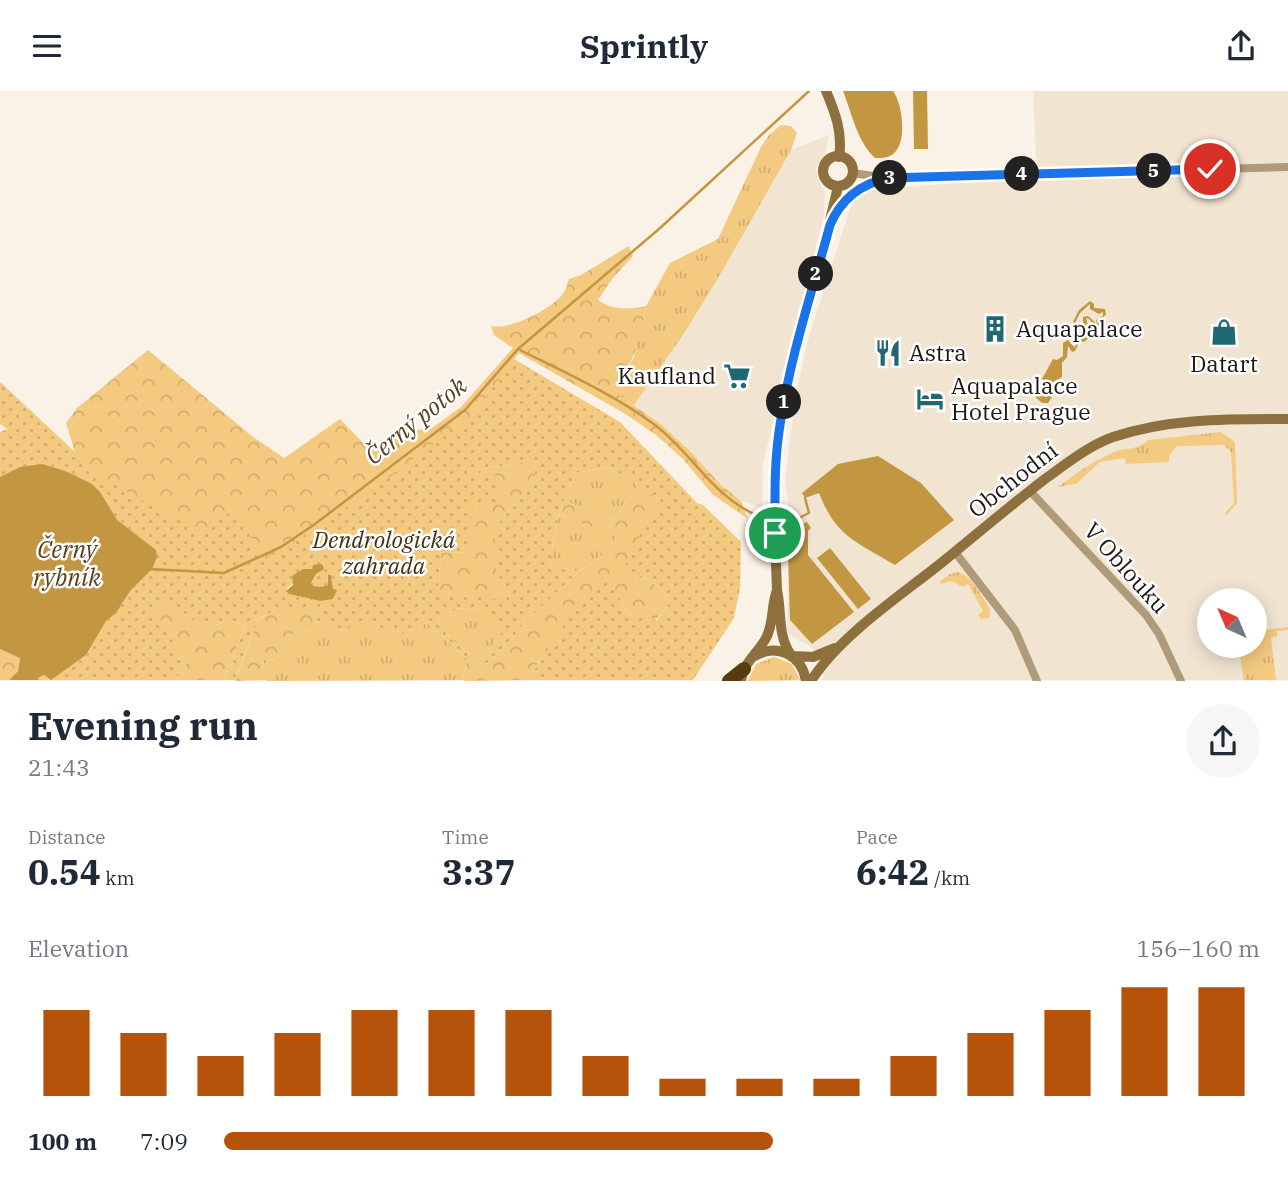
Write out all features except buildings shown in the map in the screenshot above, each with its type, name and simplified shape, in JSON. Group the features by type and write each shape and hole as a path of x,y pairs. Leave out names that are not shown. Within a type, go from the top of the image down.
{"highway":[{"path":"729,681 742,675"}],"street":[{"path":"826,91 839,130 839,156"},
{"path":"808,681 801,666 782,641 777,590 775,478 780,425 796,346 830,225 838,186 849,180 852,173 848,161 839,156 828,160 823,170 828,182 838,186"},
{"path":"852,173 888,178 1288,167"},
{"path":"830,225 838,208 851,194 868,183 888,178"},
{"name":"Obchodní","path":"808,681 838,647 1071,460 1112,438 1159,425 1225,419 1288,419"},
{"name":"V Oblouku","path":"1030,491 1146,615 1159,634 1181,681"},
{"path":"955,552 1015,630 1037,681"},
{"path":"742,675 769,633 772,602 777,590"},
{"name":"Obchodní","path":"755,656 771,650 802,658 813,657 838,647"}],"shaded area":[{"path":"1033,91 1288,91 1288,680 822,680 824,677 814,649 787,633 789,529 785,483 795,398 808,340 850,208 862,191 1037,176"},
{"path":"829,135 825,154 816,167 818,180 825,192 824,215 763,463 762,508 741,501 720,484 661,424 634,405 681,338 791,150"}],"green space":[{"path":"781,125 791,126 797,133 791,150 717,280 634,405 609,389 622,379 634,357 646,306 670,263 718,239 761,147 768,136"},
{"path":"629,246 633,256 612,279 598,300 621,308 646,306 631,361 610,389 661,424 692,453 720,484 741,501 748,519 712,494 683,459 656,435 627,415 519,353 509,366 521,375 329,559 182,590 94,642 106,621 7,473 0,477 23,439 0,382 75,452 66,423 77,408 148,350 252,436 284,458 340,419 369,449 402,432 432,428 461,407 513,348 494,335 491,326 509,325 539,312 562,295 569,279 581,275"},
{"name":"Dendrologická zahrada","path":"514,359 620,422 697,503 703,505 741,542 740,588 734,618 693,680 527,680 575,609 604,578 623,603 625,611 632,615 644,612 656,621 669,604 660,589 645,577 631,578 624,569 647,519 661,501 627,477 605,468 575,473 559,514 549,563 578,572 523,624 512,639 485,665 467,658 427,623 403,633 350,619 351,624 344,631 318,623 313,609 292,609 258,619 235,680 224,680 245,626 230,621 205,628 164,601 153,609 187,663 175,680 39,680 38,678 44,675 51,679 86,655 106,621 116,613 130,591 152,569 157,557 156,550 117,520 99,491 78,476 42,464 0,477 0,432 7,429 0,424 0,382 100,476 168,515 203,531 234,509 265,561 361,498 473,415","holes":["535,456 535,478 495,528 495,564 507,601 438,592 441,552 470,553 470,507 495,505 500,476 476,475 489,467 514,465","312,569 321,571 311,583 314,586 328,585 331,575 333,589 320,601 289,594 287,588","455,608 477,610 495,618 503,631 481,659 456,643 437,621"]},
{"path":"1221,432 1235,442 1237,503 1226,516 1234,503 1231,452 1224,445 1177,446 1169,455 1169,462 1126,464 1125,458 1100,462 1076,484 1058,487 1105,457 1117,451 1140,446 1148,440"},
{"path":"536,455 535,478 495,528 495,564 508,602 438,592 441,552 470,553 470,507 474,476 489,467 514,465"},
{"path":"605,468 639,485 614,519 564,501 575,473"},
{"path":"639,485 662,501 647,519 631,578 645,577 660,589 669,604 655,621 644,613 632,615 625,611 623,603 604,579 527,680 464,681 467,658 485,665 512,639 523,624 578,572 599,558 617,537 559,514 564,501 614,519"},
{"path":"559,514 618,536 599,558 578,572 549,563"},
{"path":"957,572 967,577 976,587 990,609 989,618 981,619 978,615 983,611 968,584 963,587 951,581 941,584 939,582"},
{"path":"164,601 205,628 230,621 245,626 224,680 175,680 187,663 153,609"},
{"path":"455,608 491,614 501,624 504,631 481,659 456,643 437,621"},
{"path":"280,609 313,609 318,623 309,632 301,628 291,635 278,659 264,660 261,674 267,680 235,681 258,619"},
{"path":"349,618 403,633 427,623 467,658 464,680 267,681 261,674 264,660 278,659 291,635 301,628 309,632 318,623 344,631"},
{"path":"1288,627 1288,630 1277,631 1277,636 1271,638 1276,680 1244,680 1240,658 1267,658 1267,630"},
{"path":"0,649 20,657 18,671 9,680 0,680"},
{"path":"774,657 792,664 800,680 748,681 756,664"}],"water":[{"path":"843,91 893,91 901,112 902,129 899,145 894,153 875,158 869,151 856,127"},
{"path":"913,91 927,91 928,149 914,149"},
{"path":"1090,301 1094,308 1105,309 1106,314 1100,321 1101,324 1096,327 1086,318 1088,326 1085,333 1089,333 1090,337 1084,342 1080,341 1075,351 1072,352 1068,346 1067,357 1062,363 1062,377 1052,383 1052,397 1048,403 1042,403 1031,393 1032,390 1041,394 1046,392 1046,381 1042,379 1053,359 1057,360 1063,356 1063,343 1068,340 1075,348 1077,335 1083,331 1083,317 1088,316 1097,324 1096,320 1103,316 1103,312 1099,314 1090,309 1090,304 1080,313 1075,323 1073,322 1079,310"},
{"path":"878,456 921,483 954,520 895,565 859,544 840,529 819,493 805,498 802,493 838,464"},
{"name":"Černý rybník","path":"42,464 92,484 117,520 156,550 157,557 152,569 130,591 116,613 106,621 86,655 51,680 44,675 38,678 39,680 9,680 18,671 20,658 0,649 0,477 20,467"},
{"path":"807,522 811,528 808,531 808,555 854,612 812,644 790,620 788,553 791,529"},
{"path":"830,548 871,599 858,609 817,558"},
{"path":"322,564 324,569 316,574 311,583 321,587 328,585 328,575 331,575 333,589 337,590 333,599 320,601 286,591 293,585 292,576 303,569 312,569 313,565"}],"waterway":[{"name":"Černý potok","path":"149,569 224,573 281,547 315,524 465,410 518,349 659,229 809,91"},
{"path":"518,349 605,393 655,425 726,496 754,514"},
{"path":"783,519 795,520 809,513 805,498"}],"place":[{"name":"Aquapalace","path":"995,329"},
{"name":"Datart","path":"1224,332"},
{"name":"Astra","path":"888,353"},
{"name":"Kaufland","path":"737,376"},
{"name":"Aquapalace Hotel Prague","path":"930,399"}],"route":[{"path":"775,533 776,455 796,346 830,225 838,208 851,194 868,183 888,178 1210,169"}]}
